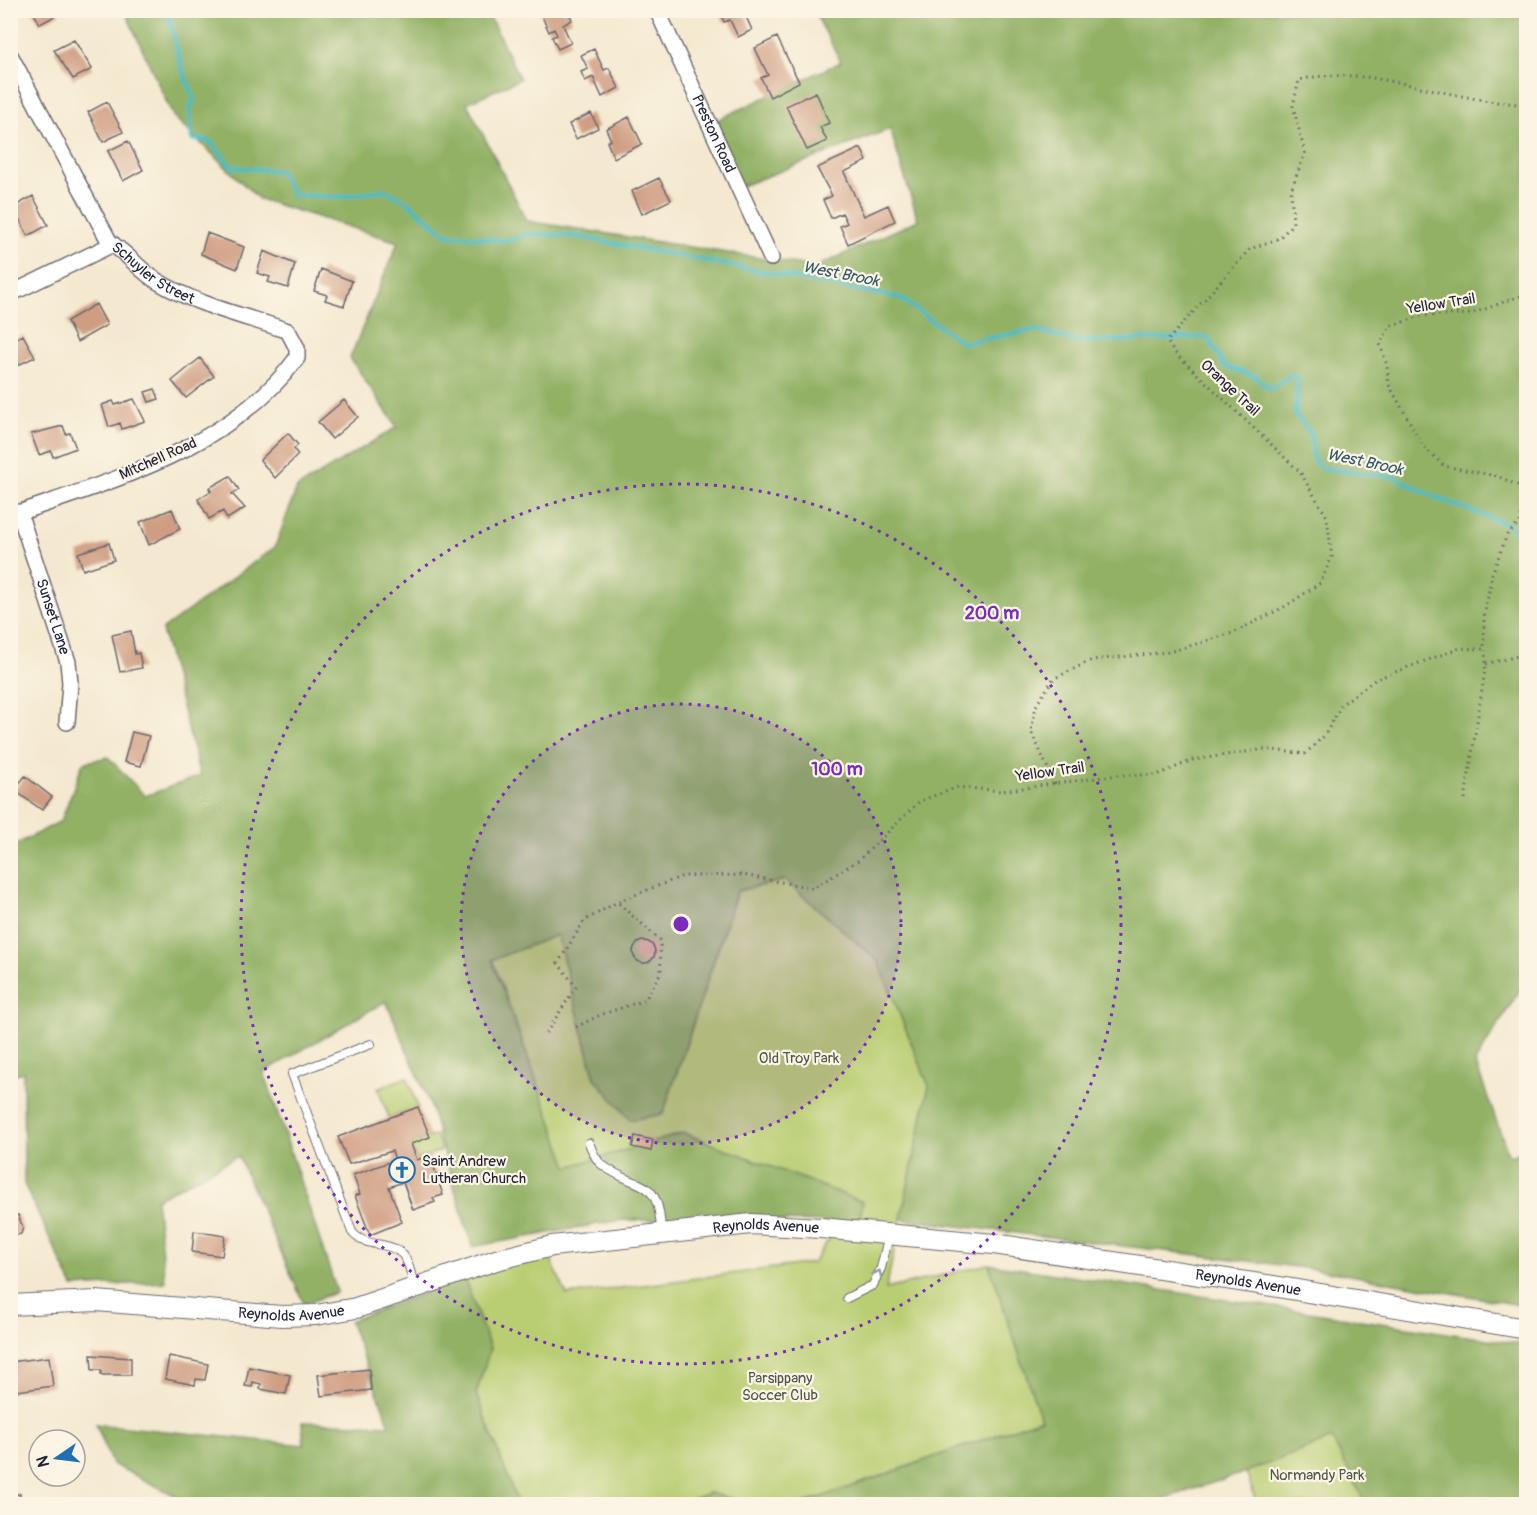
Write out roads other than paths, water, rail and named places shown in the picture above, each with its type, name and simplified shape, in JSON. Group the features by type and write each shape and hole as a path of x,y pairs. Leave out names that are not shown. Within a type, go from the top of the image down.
{"street":[{"name":"Preston Road","path":"657,10 771,258"},
{"name":"Schuyler Street","path":"10,55 113,244 128,253 139,267 155,280 180,293 288,331 294,338"},
{"path":"10,294 113,244"},
{"name":"Mitchell Road","path":"15,514 151,465 218,429 264,394 291,366 297,358 294,338"},
{"name":"Sunset Lane","path":"15,514 68,662 70,683 68,722"},
{"name":"Reynolds Avenue","path":"10,1305 96,1301 299,1317 356,1308 496,1260 552,1246 661,1232 751,1224 890,1234 1006,1246 1273,1286 1527,1329"}],"lane":[{"path":"371,1044 292,1074 352,1232 362,1241 392,1248 402,1254 415,1289"},
{"path":"589,1143 599,1162 645,1185 660,1207 661,1232"},
{"path":"847,1298 873,1285 882,1268 890,1234"}],"waterway":[{"name":"West Brook","path":"167,10 182,68 194,98 190,109 192,139 210,141 232,167 280,171 293,195 341,197 384,190 405,200 446,234 507,241 529,234 575,236 900,298 963,343 1035,330 1080,342 1208,337 1224,366 1255,376 1270,389 1292,375 1299,378 1295,414 1311,433 1313,459 1321,468 1394,477 1437,498 1507,524 1526,540"}],"place":[{"name":"Saint Andrew Lutheran Church","path":"402,1170"}],"park label":[{"name":"Old Troy Park","path":"799,1058"},
{"name":"Parsippany Soccer Club","path":"780,1386"},
{"name":"Normandy Park","path":"1317,1475"}]}
